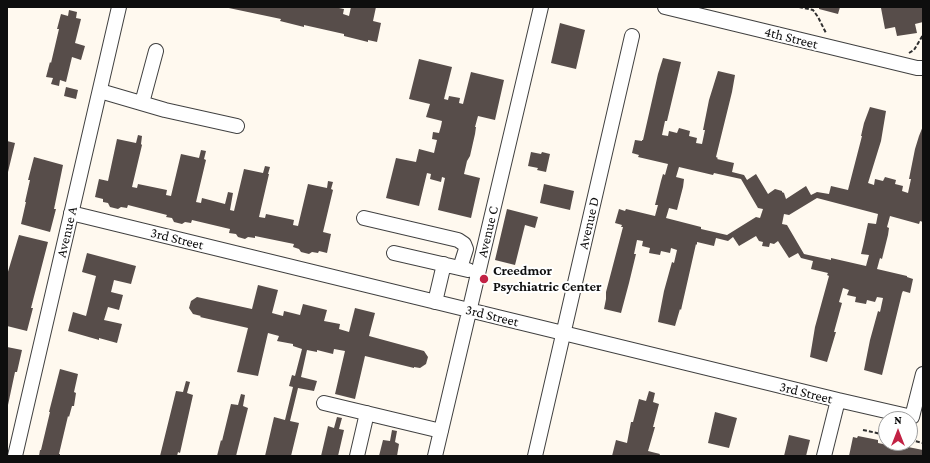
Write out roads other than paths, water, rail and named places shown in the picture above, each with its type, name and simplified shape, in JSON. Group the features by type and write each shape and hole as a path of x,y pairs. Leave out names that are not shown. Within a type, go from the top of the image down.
{"street":[{"name":"Avenue A","path":"15,456 119,7"},
{"name":"Avenue C","path":"435,456 542,7"},
{"name":"4th Street","path":"665,7 920,68"},
{"name":"Avenue D","path":"535,456 632,36"},
{"path":"142,103 156,50"},
{"path":"100,91 164,110 237,126"},
{"name":"3rd Street","path":"72,213 838,400 912,416 923,374"},
{"path":"364,218 458,240 464,244 466,249 460,268"},
{"path":"394,253 478,272"},
{"path":"435,302 444,264"},
{"path":"824,456 838,400"},
{"path":"324,403 441,431"},
{"path":"357,456 367,413"}],"place":[{"name":"Creedmor Psychiatric Center","path":"484,279"}]}
